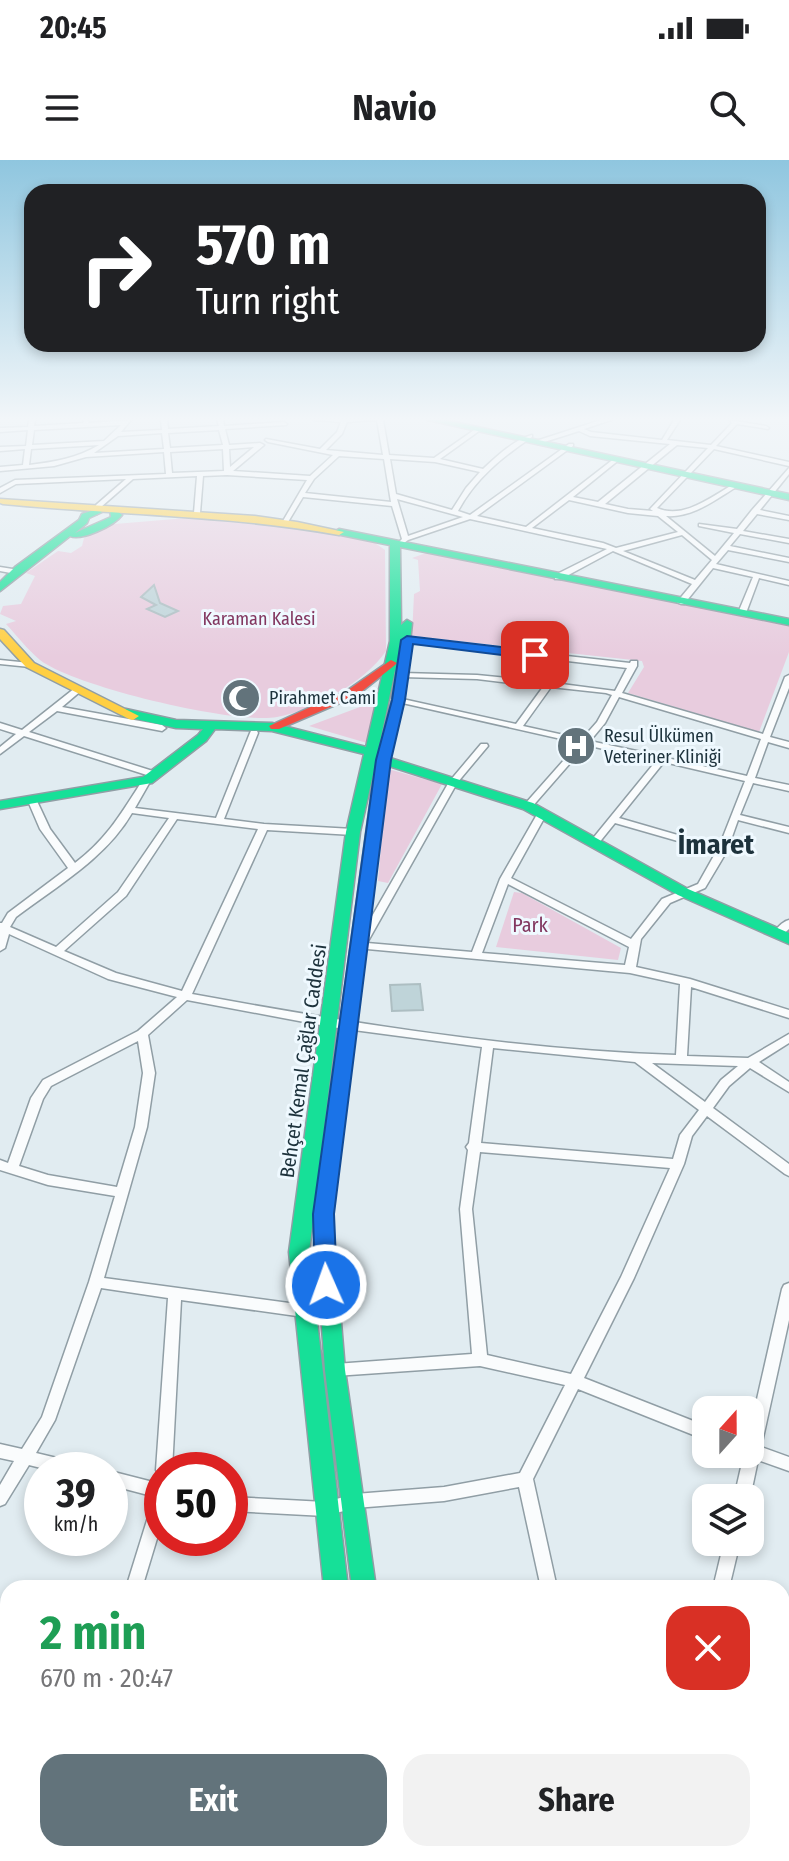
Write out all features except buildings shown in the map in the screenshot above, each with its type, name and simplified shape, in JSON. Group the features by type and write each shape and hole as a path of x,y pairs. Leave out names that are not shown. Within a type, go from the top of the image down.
{"main road":[{"path":"8,499 99,517 197,513 286,521 789,622"},
{"path":"0,588 8,571 59,544 99,517"},
{"name":"Behçet Kemal Çağlar Caddesi","path":"335,1580 299,1252 331,1023 353,832 407,640 402,543"},
{"name":"Behçet Kemal Çağlar Caddesi","path":"363,1580 335,1370 323,1214 360,946 374,757 398,700 396,641 402,543"},
{"path":"0,632 30,665 162,728 281,735 374,757"},
{"path":"126,713 206,732 272,727 313,712 397,668"},
{"path":"272,727 535,809 683,892 785,932"},
{"path":"0,805 150,777 206,732"}],"street":[{"path":"99,517 98,506 106,499"},
{"path":"197,513 198,499"},
{"path":"286,521 300,499"},
{"path":"384,499 614,549 696,583"},
{"path":"454,513 460,499"},
{"path":"395,500 402,543 471,517 496,499"},
{"path":"527,529 563,499"},
{"path":"576,499 660,514 681,513 708,499"},
{"path":"599,505 606,499"},
{"path":"662,499 654,507 655,512 713,562 756,578 789,583"},
{"path":"681,602 763,499"},
{"path":"754,511 789,518"},
{"path":"701,525 787,541 775,558"},
{"path":"558,577 614,549 683,533"},
{"path":"725,547 789,560"},
{"path":"742,613 756,578"},
{"path":"407,640 634,665 619,695 535,809 476,956"},
{"path":"0,662 30,665"},
{"path":"397,668 550,683 619,695 789,745"},
{"path":"630,969 633,945 666,901 702,886 722,851 766,739 784,705 789,677"},
{"path":"518,727 550,683"},
{"path":"1,749 78,690"},
{"path":"398,700 789,788"},
{"path":"55,708 162,728"},
{"path":"0,726 150,777 130,810 93,854 22,906 2,926 0,948"},
{"path":"219,821 254,733"},
{"path":"484,746 453,782 360,946 630,969 686,982 789,1014"},
{"path":"595,842 663,758"},
{"path":"33,801 45,829 74,869"},
{"path":"130,810 264,827 353,832"},
{"path":"56,952 122,894 174,817"},
{"path":"736,817 789,830"},
{"path":"615,820 722,851"},
{"path":"120,1192 48,1180 6,1167 37,1098 47,1083 142,1034 185,996 264,827"},
{"path":"505,879 633,945"},
{"path":"2,926 112,976 185,996 331,1023 488,1044 638,1058 750,1062 789,1088"},
{"path":"681,1059 686,982"},
{"path":"29,1452 48,1420 96,1282 141,1127 149,1073 142,1034"},
{"path":"547,1580 525,1479 627,1278 678,1164 686,1135 703,1109 750,1062 789,1038"},
{"path":"480,1360 466,1209 488,1044"},
{"path":"638,1058 789,1171"},
{"path":"472,1147 678,1164"},
{"path":"96,1282 304,1311"},
{"path":"764,1398 789,1289"},
{"path":"165,1452 175,1293"},
{"path":"335,1370 480,1360 574,1381 692,1427"},
{"path":"0,1451 24,1457"},
{"path":"764,1455 789,1464"},
{"path":"0,1499 24,1460"},
{"path":"248,1505 327,1509 353,1502 444,1494 525,1479"},
{"path":"137,1580 144,1556"},
{"path":"723,1580 729,1556"}],"green space":[{"name":"Karaman Kalesi","path":"210,516 276,521 372,541 385,550 386,651 377,662 352,684 307,708 277,717 227,715 118,692 58,670 40,660 6,624 16,621 0,614 3,606 21,604 35,576 26,573 58,551 71,553 82,546 84,538 115,524"},
{"path":"426,553 789,625 789,652 759,732 628,693 644,667 642,661 412,636 414,594 420,591 418,560 412,558"},
{"path":"376,701 367,743 309,726"},
{"path":"388,769 442,784 388,883 378,881"},
{"name":"Park","path":"514,892 522,893 621,948 618,960 496,947"}],"traffic: fast":[{"path":"0,588 19,569 84,521 85,516 97,512"},
{"path":"75,536 114,519 117,515 113,512"},
{"path":"339,532 789,622"},
{"path":"335,1580 299,1252 353,832 396,641 395,543"},
{"path":"363,1580 335,1370 323,1214 383,760 398,700 407,623"},
{"path":"126,713 176,724 272,727 371,752 383,760 528,806 683,892 789,939"},
{"path":"0,805 147,780 202,738 210,727"}],"traffic: slow":[{"path":"3,501 255,519 339,532"},
{"path":"0,632 30,665 133,716"}],"traffic: jam":[{"path":"275,726 352,693 391,663"}],"place":[{"name":"Pirahmet Cami","path":"241,698"},
{"name":"Resul Ülkümen Veteriner Kliniği","path":"576,746"}],"district":[{"name":"İmaret","path":"716,844"}],"route":[{"path":"326,1285 323,1214 383,760 398,700 407,640 535,655"}]}
